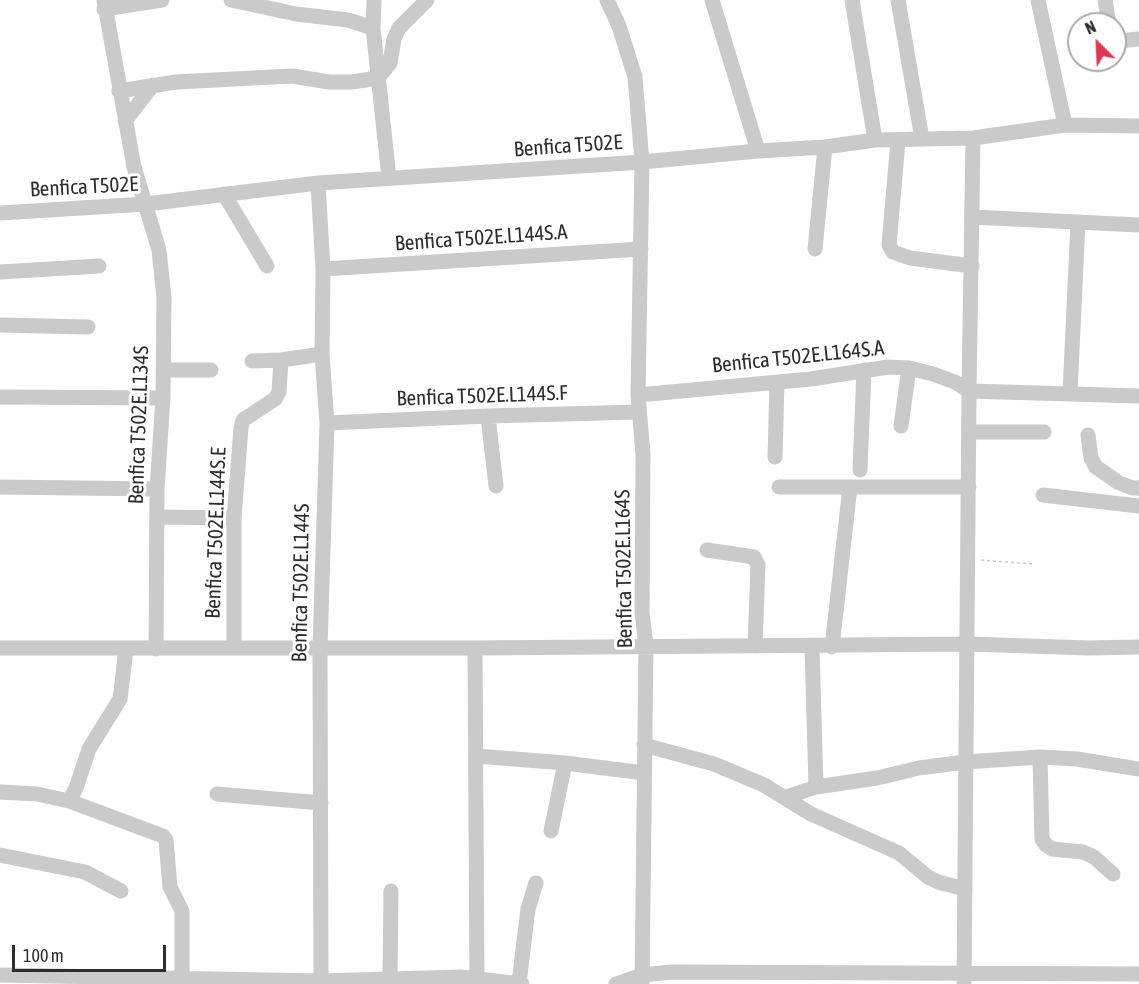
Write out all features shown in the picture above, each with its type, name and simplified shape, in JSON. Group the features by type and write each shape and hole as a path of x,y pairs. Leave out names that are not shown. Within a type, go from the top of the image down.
{"street":[{"path":"104,4 162,0"},
{"path":"231,0 280,11 348,20 373,28"},
{"path":"374,0 373,28 389,178"},
{"path":"119,91 176,82 292,76 328,82 352,82 378,78 390,63 393,39 399,28 427,0"},
{"name":"Benfica T502E.L164S","path":"607,0 635,77 642,162 638,395 644,493 642,613 646,646 642,980"},
{"path":"712,0 758,151"},
{"path":"852,0 875,140"},
{"path":"898,0 922,139"},
{"path":"1038,0 1065,125"},
{"name":"Benfica T502E.L134S","path":"104,4 134,167 159,250 164,298 163,398 157,489 156,649"},
{"path":"125,121 153,85"},
{"name":"Benfica T502E","path":"0,213 146,204 318,183 642,162 825,147 875,140 973,138 1065,125 1139,126"},
{"path":"964,979 973,138"},
{"path":"898,141 889,245 893,252 910,258 972,266"},
{"path":"815,249 825,147"},
{"name":"Benfica T502E.L144S","path":"318,183 323,269 322,354 327,423 320,647 321,983"},
{"path":"224,194 267,266"},
{"path":"972,217 1139,225"},
{"path":"1070,393 1078,222"},
{"name":"Benfica T502E.L144S.A","path":"323,269 641,249"},
{"path":"0,272 99,266"},
{"path":"0,325 88,327"},
{"path":"252,361 281,360 322,354"},
{"name":"Benfica T502E.L144S.E","path":"234,648 234,518 240,429 243,420 275,399 279,392 281,360"},
{"name":"Benfica T502E.L164S.A","path":"638,395 777,383 888,367 909,368 955,382 969,391 1139,396"},
{"path":"901,426 909,368"},
{"path":"163,370 210,370"},
{"path":"860,470 864,370"},
{"path":"776,457 777,383"},
{"path":"0,397 163,398"},
{"name":"Benfica T502E.L144S.F","path":"327,423 639,412"},
{"path":"488,416 496,486"},
{"path":"969,432 1044,432"},
{"path":"1088,435 1091,458 1096,467 1119,483 1139,488"},
{"path":"0,487 157,489"},
{"path":"778,487 969,487"},
{"path":"832,647 850,487"},
{"path":"1042,495 1139,506"},
{"path":"158,517 234,518"},
{"path":"707,550 754,557 758,565 755,646"},
{"path":"0,648 832,647 968,644 1089,648 1139,647"},
{"path":"812,647 816,787"},
{"path":"475,648 477,981"},
{"path":"69,801 76,788 89,749 120,699 126,649"},
{"path":"644,746 714,764 764,785 811,814 899,853 928,877 966,889"},
{"path":"476,756 565,763 644,773"},
{"path":"1040,757 1042,839 1052,849 1083,852 1094,857 1113,874"},
{"path":"786,797 816,787 965,762 1040,757 1077,759 1139,769"},
{"path":"551,831 565,763"},
{"path":"0,792 37,794 69,801 163,836 166,840 170,887 182,911 182,979"},
{"path":"217,794 321,803"},
{"path":"0,855 85,872 121,891"},
{"path":"0,975 139,981 182,979 321,983 390,979 520,984 528,909 536,883"},
{"path":"390,979 391,891"},
{"path":"616,984 672,978 964,979 1139,974"}],"path":[{"path":"968,561 988,559 1032,564"}]}
